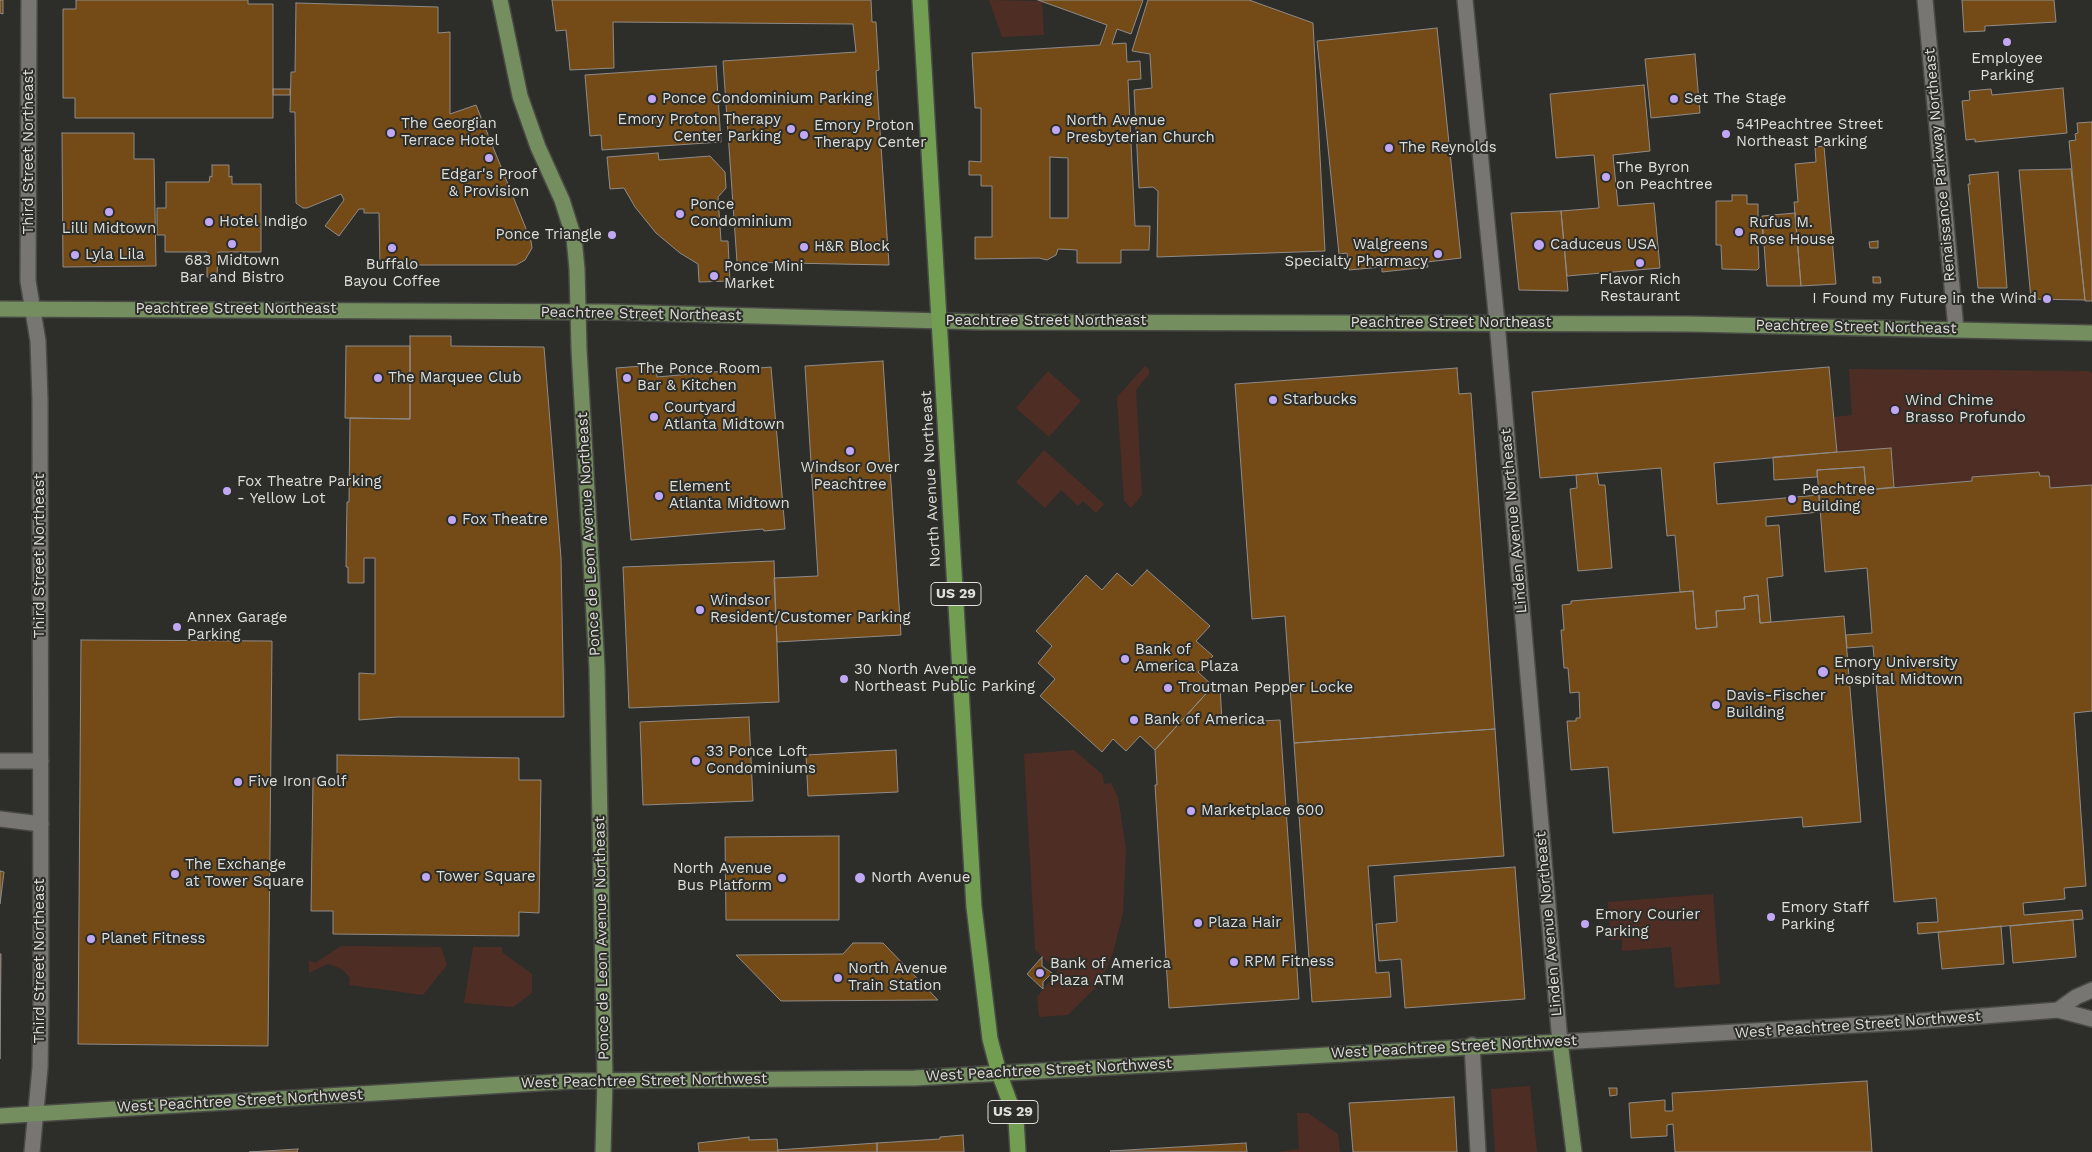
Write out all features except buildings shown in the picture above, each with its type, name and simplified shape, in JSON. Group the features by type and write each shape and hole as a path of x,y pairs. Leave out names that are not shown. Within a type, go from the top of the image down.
{"highway":[{"name":"North Avenue Northeast","path":"920,0 974,907 990,1039 999,1074"},
{"name":"US 29","path":"999,1074 1016,1119 1018,1152"}],"main road":[{"name":"Ponce de Leon Avenue Northeast","path":"500,0 520,96 538,147 562,200 574,238 597,668 605,1080 603,1152"},
{"name":"Peachtree Street Northeast","path":"0,309 578,312 940,320 1497,323 1956,329 2092,333"},
{"name":"West Peachtree Street Northwest","path":"0,1116 605,1080 915,1078 1472,1045 1560,1042"},
{"path":"1560,1042 1574,1152"}],"street":[{"name":"Third Street Northeast","path":"29,0 28,281 38,341 40,399 41,761 40,1068 32,1152"},
{"name":"Linden Avenue Northeast","path":"1465,0 1497,323 1560,1042"},
{"name":"Renaissance Parkway Northeast","path":"1925,0 1956,329"},
{"path":"0,761 41,761"},
{"path":"0,819 41,824"},
{"name":"West Peachtree Street Northwest","path":"1560,1042 1880,1024 2058,1010 2076,997 2092,990"},
{"path":"2058,1010 2092,1019"},
{"path":"1472,1045 1478,1152"}],"shaded area":[{"path":"989,0 1042,1 1044,35 1002,37"},
{"path":"1145,366 1149,369 1149,374 1136,390 1142,495 1131,508 1124,501 1117,397"},
{"path":"1849,369 2088,371 2092,373 2092,485 2050,488 2049,476 2040,476 2039,472 1973,477 1972,481 1894,487 1891,448 1837,452 1834,417 1852,415"},
{"path":"1048,371 1081,401 1049,437 1016,408"},
{"path":"1044,450 1104,504 1096,513 1083,501 1078,506 1061,490 1045,508 1016,482"},
{"path":"1074,750 1103,775 1104,784 1111,783 1118,797 1126,849 1123,913 1113,953 1100,983 1068,1015 1039,1017 1037,997 1058,971 1035,950 1024,754"},
{"path":"1713,894 1720,984 1675,988 1671,947 1622,951 1622,939 1611,940 1608,902"},
{"path":"341,946 441,947 447,965 423,995 349,985 350,978 342,969 328,964 309,973 309,960 315,963"},
{"path":"473,947 502,947 502,952 532,974 532,993 513,1007 464,1003"},
{"path":"1530,1086 1537,1152 1495,1152 1491,1089"},
{"path":"1297,1113 1308,1113 1338,1134 1340,1152 1277,1152 1299,1149"}],"place":[{"name":"Employee Parking","path":"2007,42"},
{"name":"Ponce Condominium Parking","path":"652,99"},
{"name":"Set The Stage","path":"1674,99"},
{"name":"Emory Proton Therapy Center Parking","path":"791,129"},
{"name":"North Avenue Presbyterian Church","path":"1056,130"},
{"name":"The Georgian Terrace Hotel","path":"391,133"},
{"name":"541Peachtree Street Northeast Parking","path":"1726,134"},
{"name":"Emory Proton Therapy Center","path":"804,135"},
{"name":"The Reynolds","path":"1389,148"},
{"name":"Edgar's Proof & Provision","path":"489,158"},
{"name":"The Byron on Peachtree","path":"1606,177"},
{"name":"Lilli Midtown","path":"109,212"},
{"name":"Ponce Condominium","path":"680,214"},
{"name":"Hotel Indigo","path":"209,222"},
{"name":"Rufus M. Rose House","path":"1739,232"},
{"name":"Ponce Triangle","path":"612,235"},
{"name":"683 Midtown Bar and Bistro","path":"232,244"},
{"name":"Caduceus USA","path":"1539,245"},
{"name":"H&R Block","path":"804,247"},
{"name":"Buffalo Bayou Coffee","path":"392,248"},
{"name":"Walgreens Specialty Pharmacy","path":"1438,254"},
{"name":"Lyla Lila","path":"75,255"},
{"name":"Flavor Rich Restaurant","path":"1640,263"},
{"name":"Ponce Mini Market","path":"714,276"},
{"name":"I Found my Future in the Wind","path":"2047,299"},
{"name":"The Marquee Club","path":"378,378"},
{"name":"The Ponce Room Bar & Kitchen","path":"627,378"},
{"name":"Starbucks","path":"1273,400"},
{"name":"Wind Chime Brasso Profundo","path":"1895,410"},
{"name":"Courtyard Atlanta Midtown","path":"654,417"},
{"name":"Windsor Over Peachtree","path":"850,451"},
{"name":"Fox Theatre Parking - Yellow Lot","path":"227,491"},
{"name":"Element Atlanta Midtown","path":"659,496"},
{"name":"Peachtree Building","path":"1792,499"},
{"name":"Fox Theatre","path":"452,520"},
{"name":"Windsor Resident/Customer Parking","path":"700,610"},
{"name":"Annex Garage Parking","path":"177,627"},
{"name":"Bank of America Plaza","path":"1125,659"},
{"name":"Emory University Hospital Midtown","path":"1823,672"},
{"name":"30 North Avenue Northeast Public Parking","path":"844,679"},
{"name":"Troutman Pepper Locke","path":"1168,688"},
{"name":"Davis-Fischer Building","path":"1716,705"},
{"name":"Bank of America","path":"1134,720"},
{"name":"33 Ponce Loft Condominiums","path":"696,761"},
{"name":"Five Iron Golf","path":"238,782"},
{"name":"Marketplace 600","path":"1191,811"},
{"name":"The Exchange at Tower Square","path":"175,874"},
{"name":"Tower Square","path":"426,877"},
{"name":"North Avenue Bus Platform","path":"782,878"},
{"name":"North Avenue","path":"860,878"},
{"name":"Emory Staff Parking","path":"1771,917"},
{"name":"Plaza Hair","path":"1198,923"},
{"name":"Emory Courier Parking","path":"1585,924"},
{"name":"Planet Fitness","path":"91,939"},
{"name":"RPM Fitness","path":"1234,962"},
{"name":"Bank of America Plaza ATM","path":"1040,973"},
{"name":"North Avenue Train Station","path":"838,978"}]}
